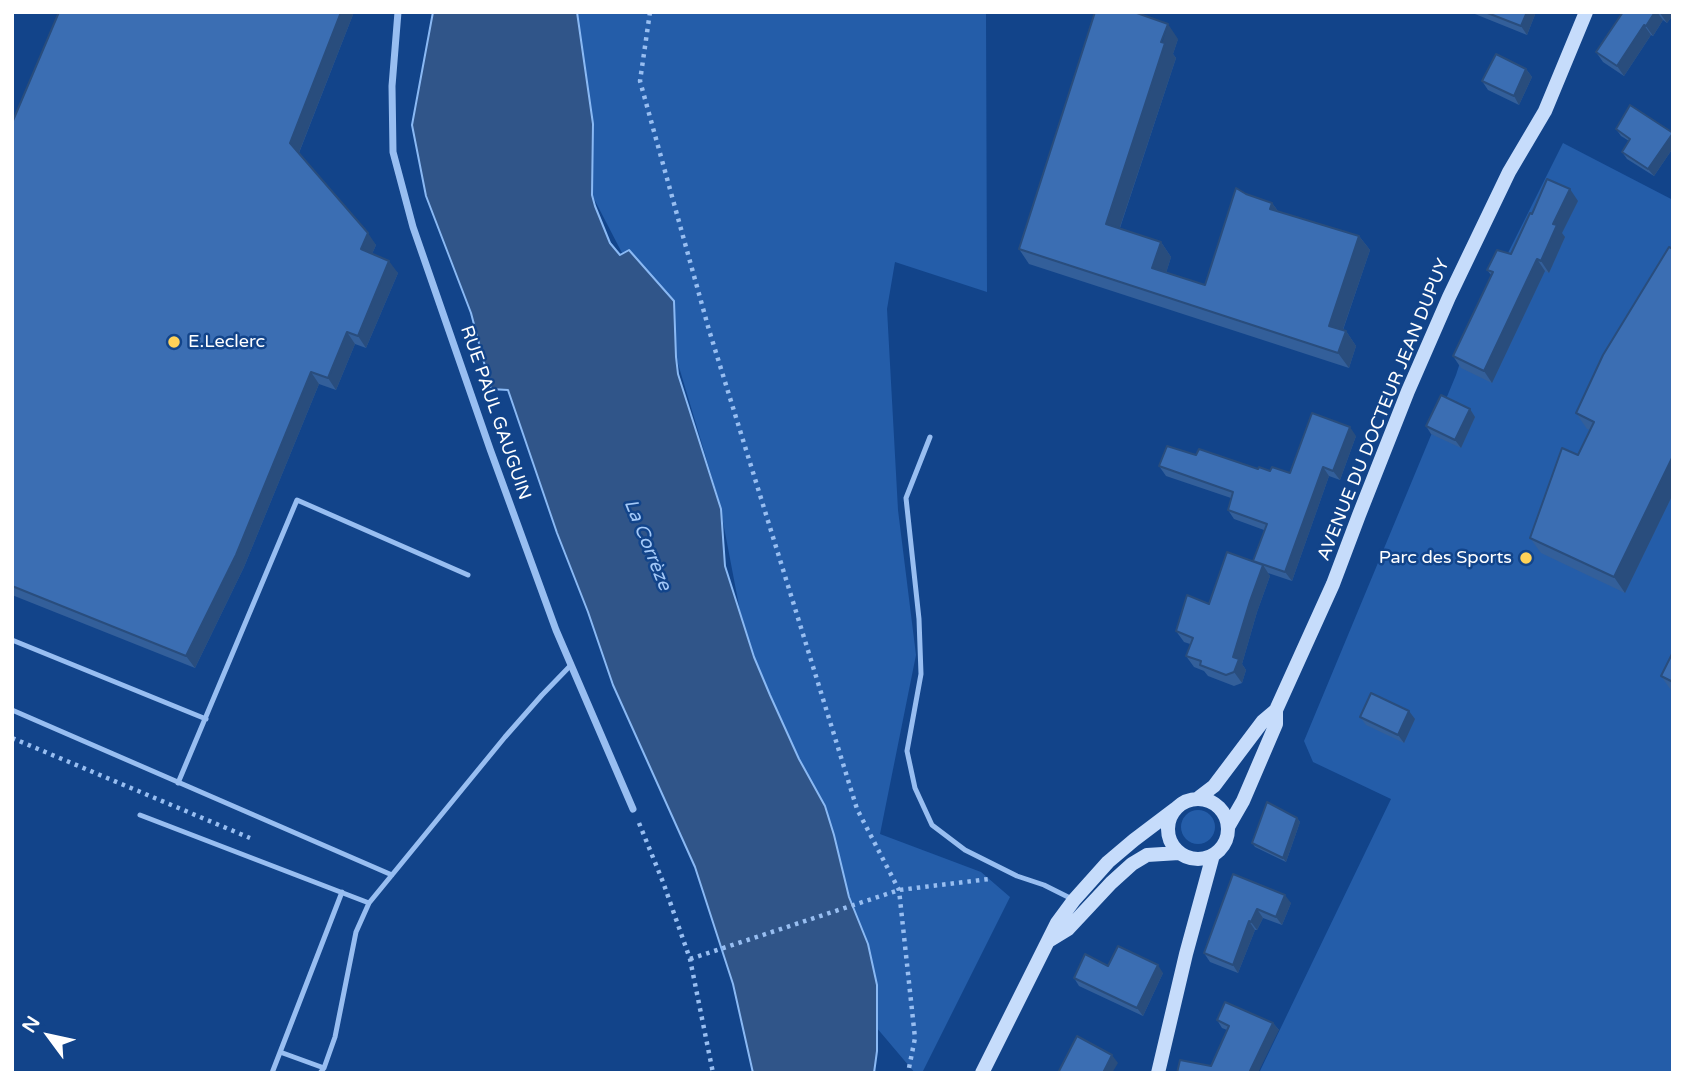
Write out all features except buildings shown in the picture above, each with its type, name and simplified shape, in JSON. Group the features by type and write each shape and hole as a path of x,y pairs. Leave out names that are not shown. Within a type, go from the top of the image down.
{"street":[{"name":"RUE PAUL GAUGUIN","path":"398,12 392,86 393,152 413,228 556,630 633,809"},
{"name":"AVENUE DU DOCTEUR JEAN DUPUY","path":"1197,799 1214,786 1264,721 1276,710 1333,584 1393,428 1449,297 1508,172 1545,111 1586,12"},
{"name":"AVENUE DU DOCTEUR JEAN DUPUY","path":"1228,827 1243,801 1276,724 1276,710"},
{"path":"982,1073 1057,923 1108,862 1181,804 1197,799 1206,800 1221,810 1226,818 1228,827 1224,843 1213,855 1205,858 1196,859 1179,853 1169,837 1168,827 1175,809"},
{"path":"1050,940 1068,929 1132,864 1147,855 1179,853"},
{"path":"1158,1073 1213,855"}],"lane":[{"path":"930,436 906,498 919,619 921,674 907,751 915,788 932,825 965,850 1074,900"},
{"path":"178,783 297,500 468,575"},
{"path":"12,640 205,719"},
{"path":"280,1052 322,1070 335,1037 356,932 369,903 541,695 571,665"},
{"path":"12,710 392,875"},
{"path":"140,815 369,903"},
{"path":"272,1073 342,892"}],"path":[{"path":"650,12 640,81 709,330 857,809 900,890 915,1038 908,1073"},
{"path":"12,738 253,840"},
{"path":"633,809 663,882 690,959 713,1073"},
{"path":"690,959 900,890 1017,876"}],"shaded area":[{"path":"577,12 986,12 987,292 895,262 887,309 898,510 916,655 880,834 981,872 1010,897 922,1073 915,1073 803,941 719,501 676,357 592,195 593,124"},
{"name":"Parc des Sports","path":"1563,143 1673,200 1673,1073 1259,1073 1391,799 1313,762 1304,741 1456,375 1473,323"},
{"path":"1198,810 1210,815 1215,827 1210,839 1198,844 1186,839 1181,827 1186,815"}],"water":[{"name":"La Corrèze","path":"433,12 577,12 593,124 592,195 595,206 610,243 620,255 629,250 674,301 678,374 721,509 725,566 754,657 799,759 825,806 849,897 868,944 877,985 877,1051 874,1073 753,1073 733,984 695,867 613,685 508,390 491,389 471,313 426,196 412,125"}],"place":[{"name":"E.Leclerc","path":"174,342"},
{"name":"Parc des Sports","path":"1526,558"}]}
